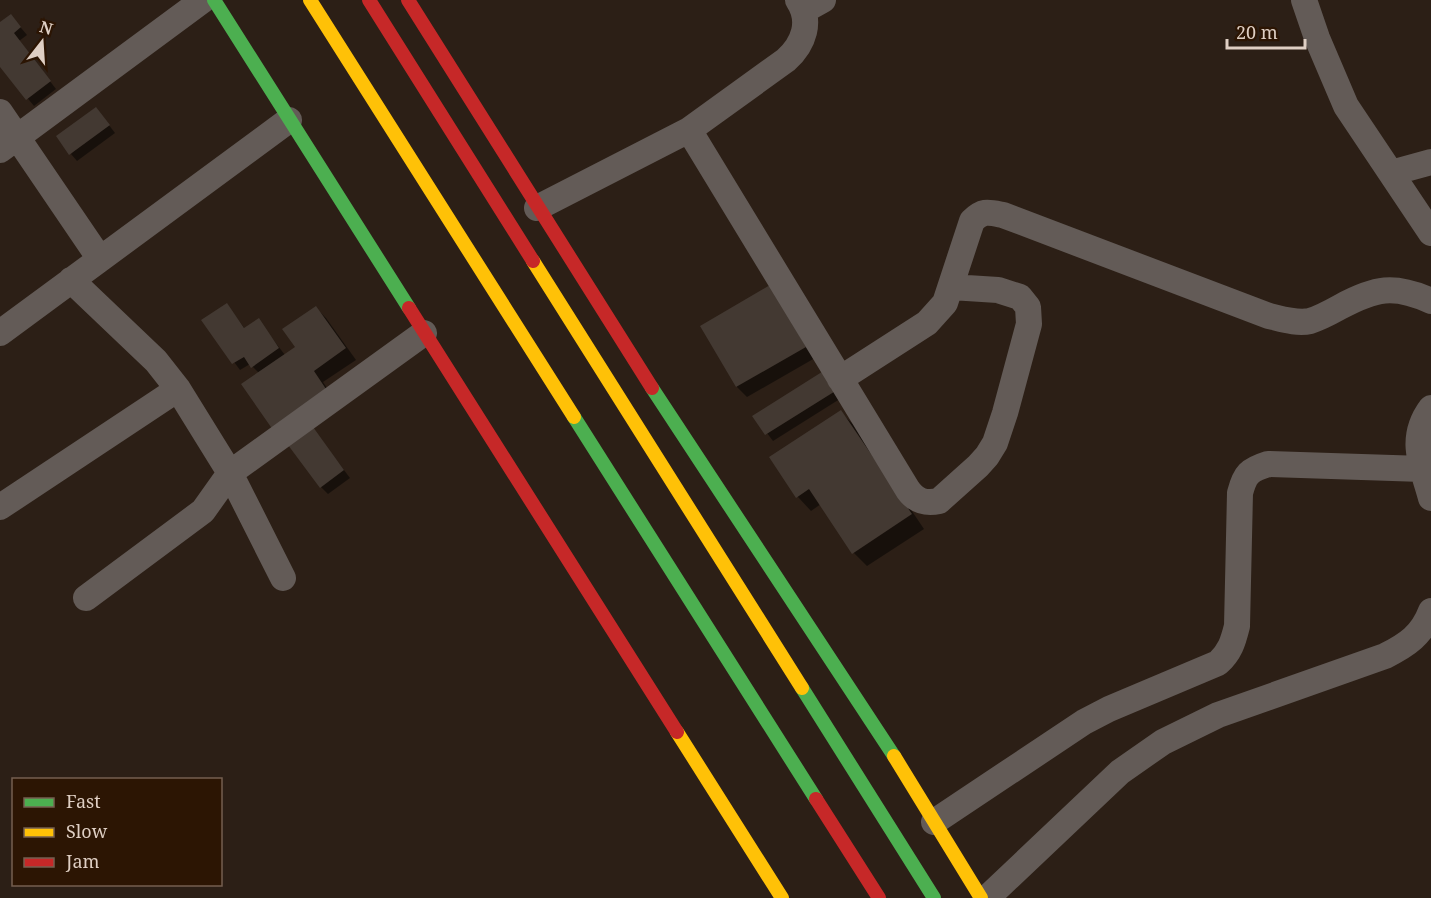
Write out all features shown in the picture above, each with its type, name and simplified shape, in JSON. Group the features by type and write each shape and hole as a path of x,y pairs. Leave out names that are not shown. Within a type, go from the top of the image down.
{"main road":[{"path":"214,0 782,898"},
{"path":"310,0 879,898"},
{"path":"369,0 934,898"},
{"path":"408,0 683,438 906,775 981,898"}],"street":[{"path":"9,144 203,0"},
{"path":"1304,0 1317,38 1346,106 1431,233"},
{"path":"537,208 689,130 786,60 797,50 809,3"},
{"path":"0,112 9,144 100,259"},
{"path":"0,333 290,120"},
{"path":"689,130 914,497 921,501 939,501 978,466 995,443 1029,324 1028,307 1020,297 999,290 951,286"},
{"path":"1390,173 1431,162"},
{"path":"840,378 927,323 945,303 972,221 979,214 988,212 1003,215 1269,316 1290,321 1310,321 1372,291 1389,289 1411,292 1431,301"},
{"path":"71,280 156,361 178,389 230,473 283,578"},
{"path":"86,598 203,511 230,473 424,333"},
{"path":"2,502 178,389"},
{"path":"1431,408 1424,417 1417,440 1431,498"},
{"path":"934,822 1084,722 1109,709 1218,663 1227,655 1233,645 1237,626 1240,493 1244,479 1253,469 1268,464 1423,469"},
{"path":"987,898 1120,772 1163,742 1218,715 1385,656 1407,645 1419,632 1431,611"}],"building":[{"path":"11,14 21,27 14,33 51,81 26,100 0,67 0,22"},
{"path":"96,107 110,125 69,155 56,136"},
{"path":"770,285 806,347 736,387 700,326"},
{"path":"227,303 244,328 259,318 279,348 251,368 244,357 232,364 201,320"},
{"path":"316,306 346,348 314,371 328,392 273,430 241,384 295,347 282,329"},
{"path":"825,370 837,390 765,435 752,416"},
{"path":"841,410 912,514 852,554 809,489 796,498 769,457"},
{"path":"313,427 344,470 320,488 288,445"}],"traffic: fast":[{"path":"214,0 409,308"},
{"path":"652,388 894,756"},
{"path":"574,417 816,799"},
{"path":"802,688 934,898"}],"traffic: slow":[{"path":"310,0 574,417"},
{"path":"533,261 802,688"},
{"path":"677,732 782,898"},
{"path":"894,756 981,898"}],"traffic: jam":[{"path":"369,0 533,261"},
{"path":"408,0 652,388"},
{"path":"409,308 677,732"},
{"path":"816,799 879,898"}]}
